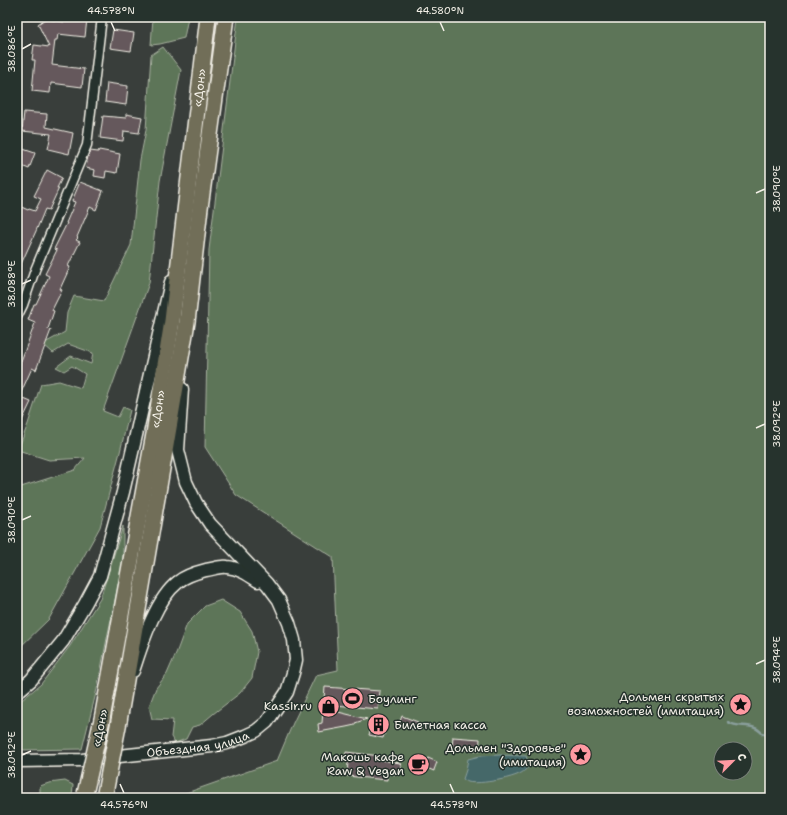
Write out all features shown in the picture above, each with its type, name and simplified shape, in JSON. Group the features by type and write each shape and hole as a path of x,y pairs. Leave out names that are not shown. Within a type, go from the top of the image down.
{"highway":[{"name":"«Дон»","path":"85,796 102,718 155,426 172,321 208,17"},
{"name":"«Дон»","path":"104,796 119,721 187,322 200,208 226,17"}],"main road":[{"path":"17,692 31,680 63,641 100,576 126,476 169,291 186,208"},
{"path":"187,322 178,450 186,482 196,503 210,524 267,584 279,600 289,623"},
{"path":"122,703 150,623 167,593 178,581 198,572 213,569 227,567 242,571 258,581 270,592 289,623"},
{"name":"Объездная улица","path":"17,761 82,760 212,746 227,743 251,734 267,722 287,692 296,660 294,640 289,623"}],"street":[{"path":"17,317 87,145 102,17"}],"green space":[{"path":"153,17 188,17 184,38 151,45"},
{"path":"238,17 770,17 770,798 172,798 277,761 316,675 338,670 333,557 236,495 205,447 209,250"},
{"path":"163,47 181,70 160,181 149,283 103,411 118,417 123,407 130,410 120,452 100,527 49,619 17,650 17,480 21,487 75,470 85,458 49,460 18,450 41,384 59,381 81,388 85,374 72,366 64,371 56,367 71,356 91,364 93,353 68,344 53,353 43,344 65,332 67,313 74,296 104,301 131,245 140,160 146,130 151,55"},
{"path":"123,526 123,563 97,689 82,749 17,750 17,704 41,684 70,646 100,599"},
{"path":"221,600 240,612 252,631 257,652 252,678 240,693 200,725 192,727 186,739 175,743 171,737 173,720 152,719 149,706 156,688 167,674 187,624 205,606"},
{"path":"65,781 73,785 72,798 40,798 40,786"}],"water":[{"path":"480,756 526,756 529,765 521,773 515,776 498,780 473,783 463,779 468,759"}],"building":[{"path":"65,17 87,19 85,37 58,34 57,40 55,40 52,65 84,69 82,87 51,83 50,93 32,91 35,60 32,60 34,45 49,47 38,24 45,19 64,22"},
{"path":"113,30 134,33 131,51 110,48"},
{"path":"107,83 128,86 126,105 105,102"},
{"path":"24,112 47,114 46,127 73,133 69,154 48,149 51,134 22,131"},
{"path":"126,114 142,117 139,133 124,131 123,141 100,138 103,116 126,118"},
{"path":"23,149 35,153 29,169 17,164"},
{"path":"99,150 120,154 117,173 106,171 105,178 94,176 95,170 86,168 90,151 98,152"},
{"path":"47,170 62,178 49,210 45,209 17,273 17,205 28,210 35,211 41,199 34,196"},
{"path":"80,182 103,191 96,210 90,207 77,237 78,238 76,240 80,242 68,266 70,267 60,289 62,290 52,310 54,311 48,329 51,330 36,370 32,368 19,397 31,402 17,431 17,372 35,323 28,320 34,304 36,304 49,276 45,274 57,250 54,249 67,223 75,202 72,201"},
{"name":"Боулинг","path":"325,687 380,691 378,709 335,705 334,711 367,719 355,723 355,725 319,732 318,724 322,723"},
{"path":"402,716 418,722 415,730 399,724"},
{"path":"373,721 387,725 383,738 369,735"},
{"path":"453,737 480,739 479,751 452,749"},
{"path":"346,752 381,756 381,760 400,763 402,769 399,775 387,773 387,780 347,776 348,762 345,762"},
{"path":"415,757 421,757 426,763 428,758 437,762 434,771 422,766 421,770 412,767"}],"waterway":[{"path":"728,722 735,725 752,727 763,734 770,734"}],"place":[{"name":"Боулинг","path":"352,699"},
{"name":"Дольмен скрытых возможностей (имитация)","path":"740,704"},
{"name":"Kassir.ru","path":"328,706"},
{"name":"Билетная касса","path":"379,725"},
{"name":"Дольмен \"Здоровье\" (имитация)","path":"581,755"},
{"name":"Макошь кафе Raw & Vegan","path":"419,764"}]}
